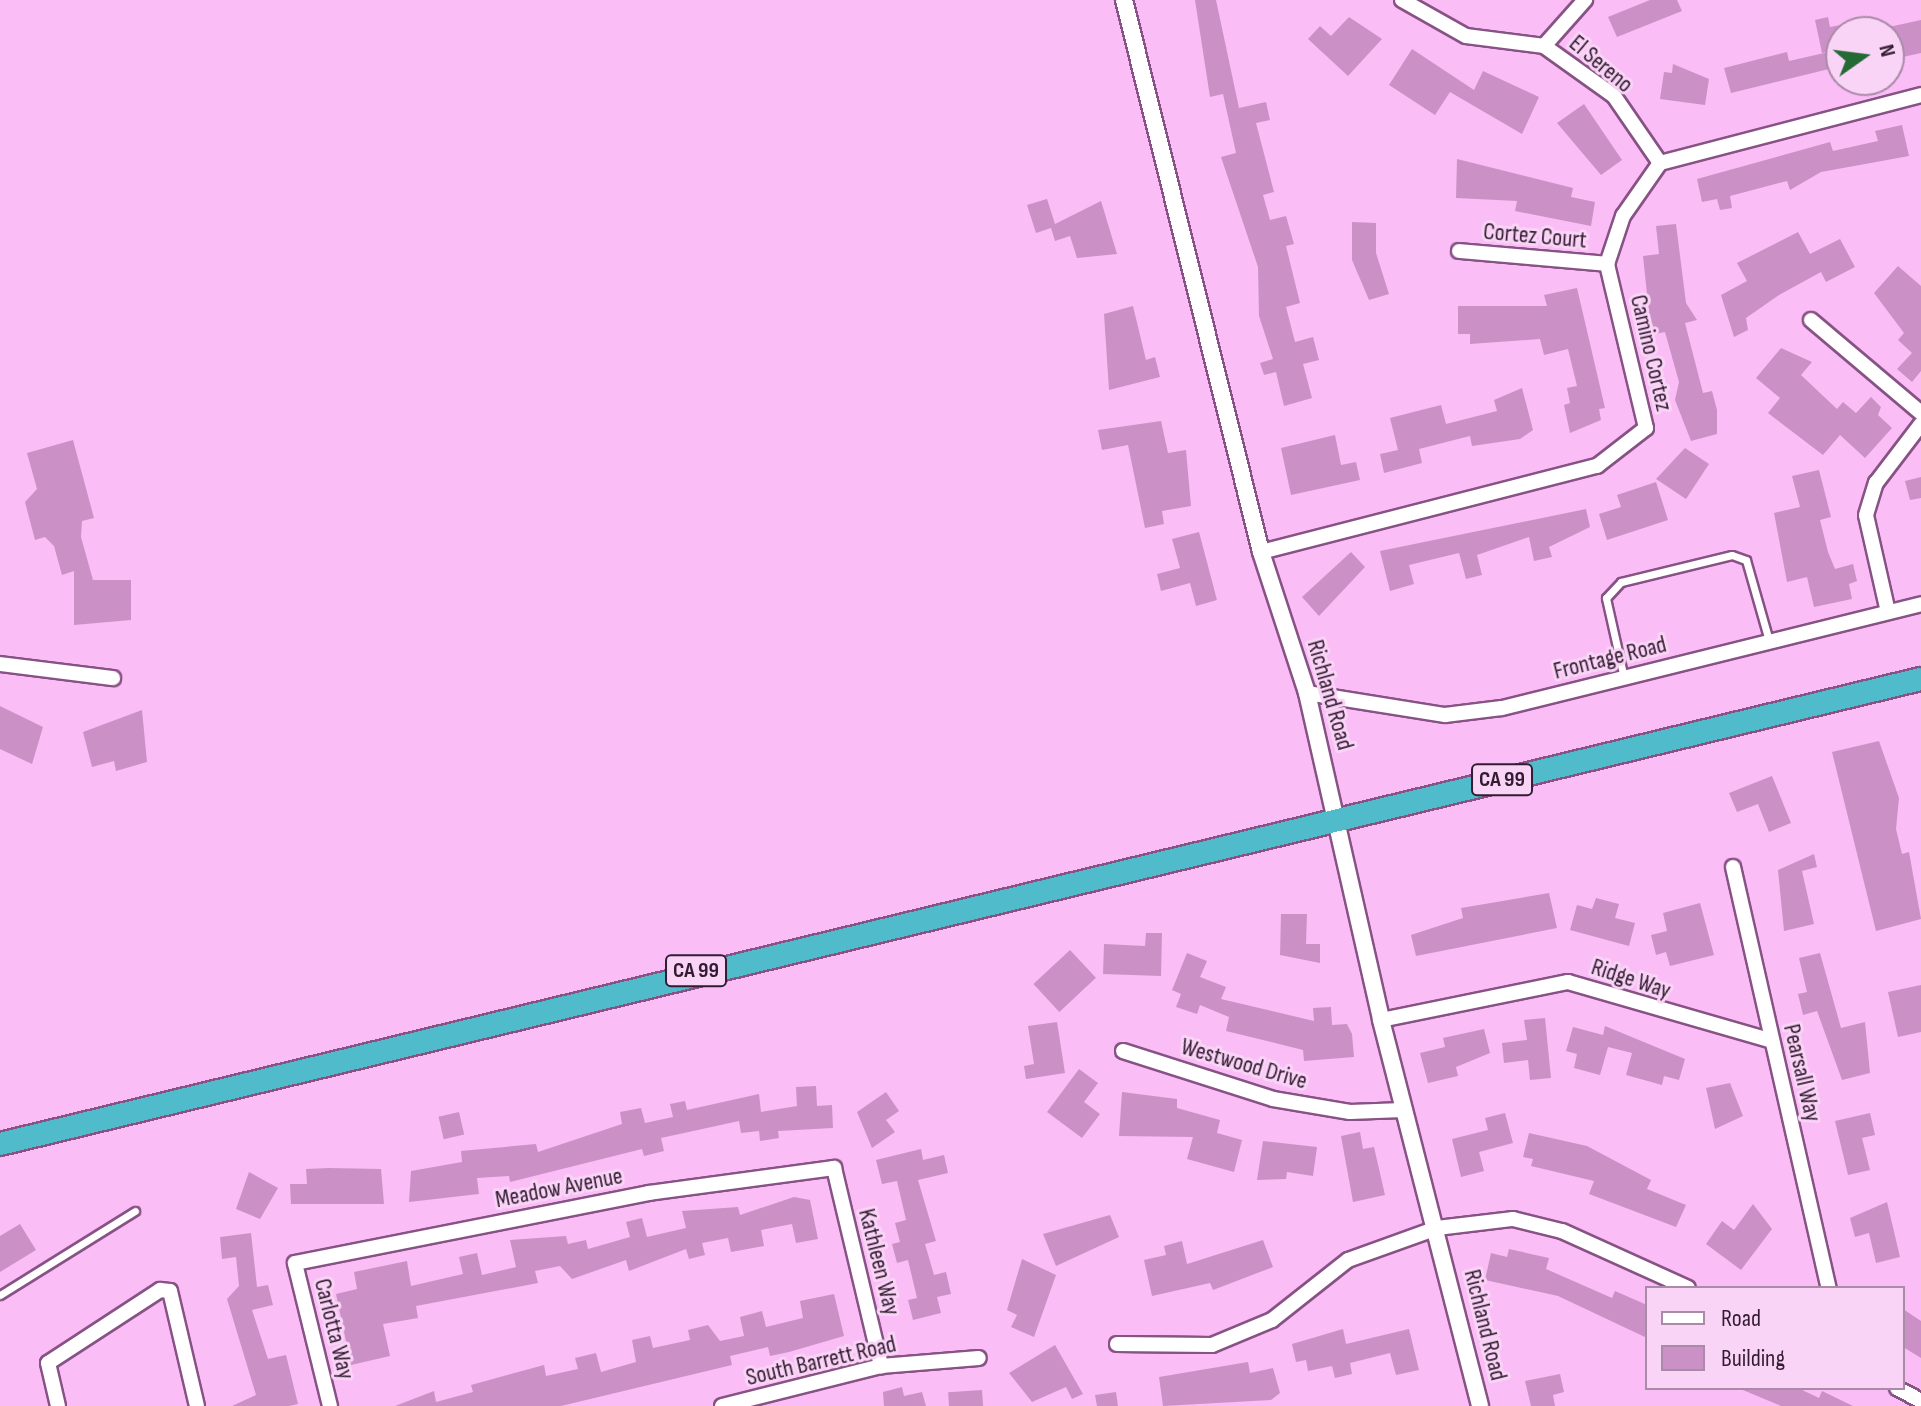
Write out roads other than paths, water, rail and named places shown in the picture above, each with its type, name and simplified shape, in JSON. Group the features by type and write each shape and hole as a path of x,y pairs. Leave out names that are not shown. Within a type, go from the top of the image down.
{"highway":[{"name":"CA 99","path":"0,1144 1921,679"}],"street":[{"name":"Richland Road","path":"1124,0 1261,552 1307,693 1381,1020 1437,1228 1480,1406"},
{"name":"El Sereno","path":"1402,0 1466,36 1544,46 1614,96 1660,163"},
{"path":"1544,46 1585,0"},
{"path":"1607,264 1623,216 1660,163 1921,95"},
{"name":"Cortez Court","path":"1459,251 1607,264"},
{"name":"Camino Cortez","path":"1261,552 1597,466 1646,428 1607,264"},
{"path":"1811,320 1921,413"},
{"path":"1888,612 1866,515 1876,483 1921,424"},
{"name":"Frontage Road","path":"1307,693 1445,715 1624,678 1921,604"},
{"path":"0,664 113,678"},
{"name":"Pearsall Way","path":"1733,867 1829,1286"},
{"name":"Ridge Way","path":"1381,1020 1568,982 1772,1041"},
{"name":"Westwood Drive","path":"1123,1051 1273,1099 1350,1112 1403,1110"},
{"name":"Meadow Avenue","path":"295,1263 649,1193 834,1168"},
{"name":"Kathleen Way","path":"834,1168 881,1366"},
{"path":"1117,1344 1212,1345 1272,1320 1348,1260 1437,1228 1526,1222 1683,1286"},
{"name":"Carlotta Way","path":"295,1263 330,1406"},
{"path":"58,1406 48,1363 160,1290 170,1291 197,1406"},
{"name":"South Barrett Road","path":"722,1406 881,1366 979,1358"},
{"path":"1901,1390 1921,1401"}],"lane":[{"path":"1624,678 1606,598 1621,582 1732,555 1746,560 1770,642"},
{"path":"0,1295 135,1211"}]}
